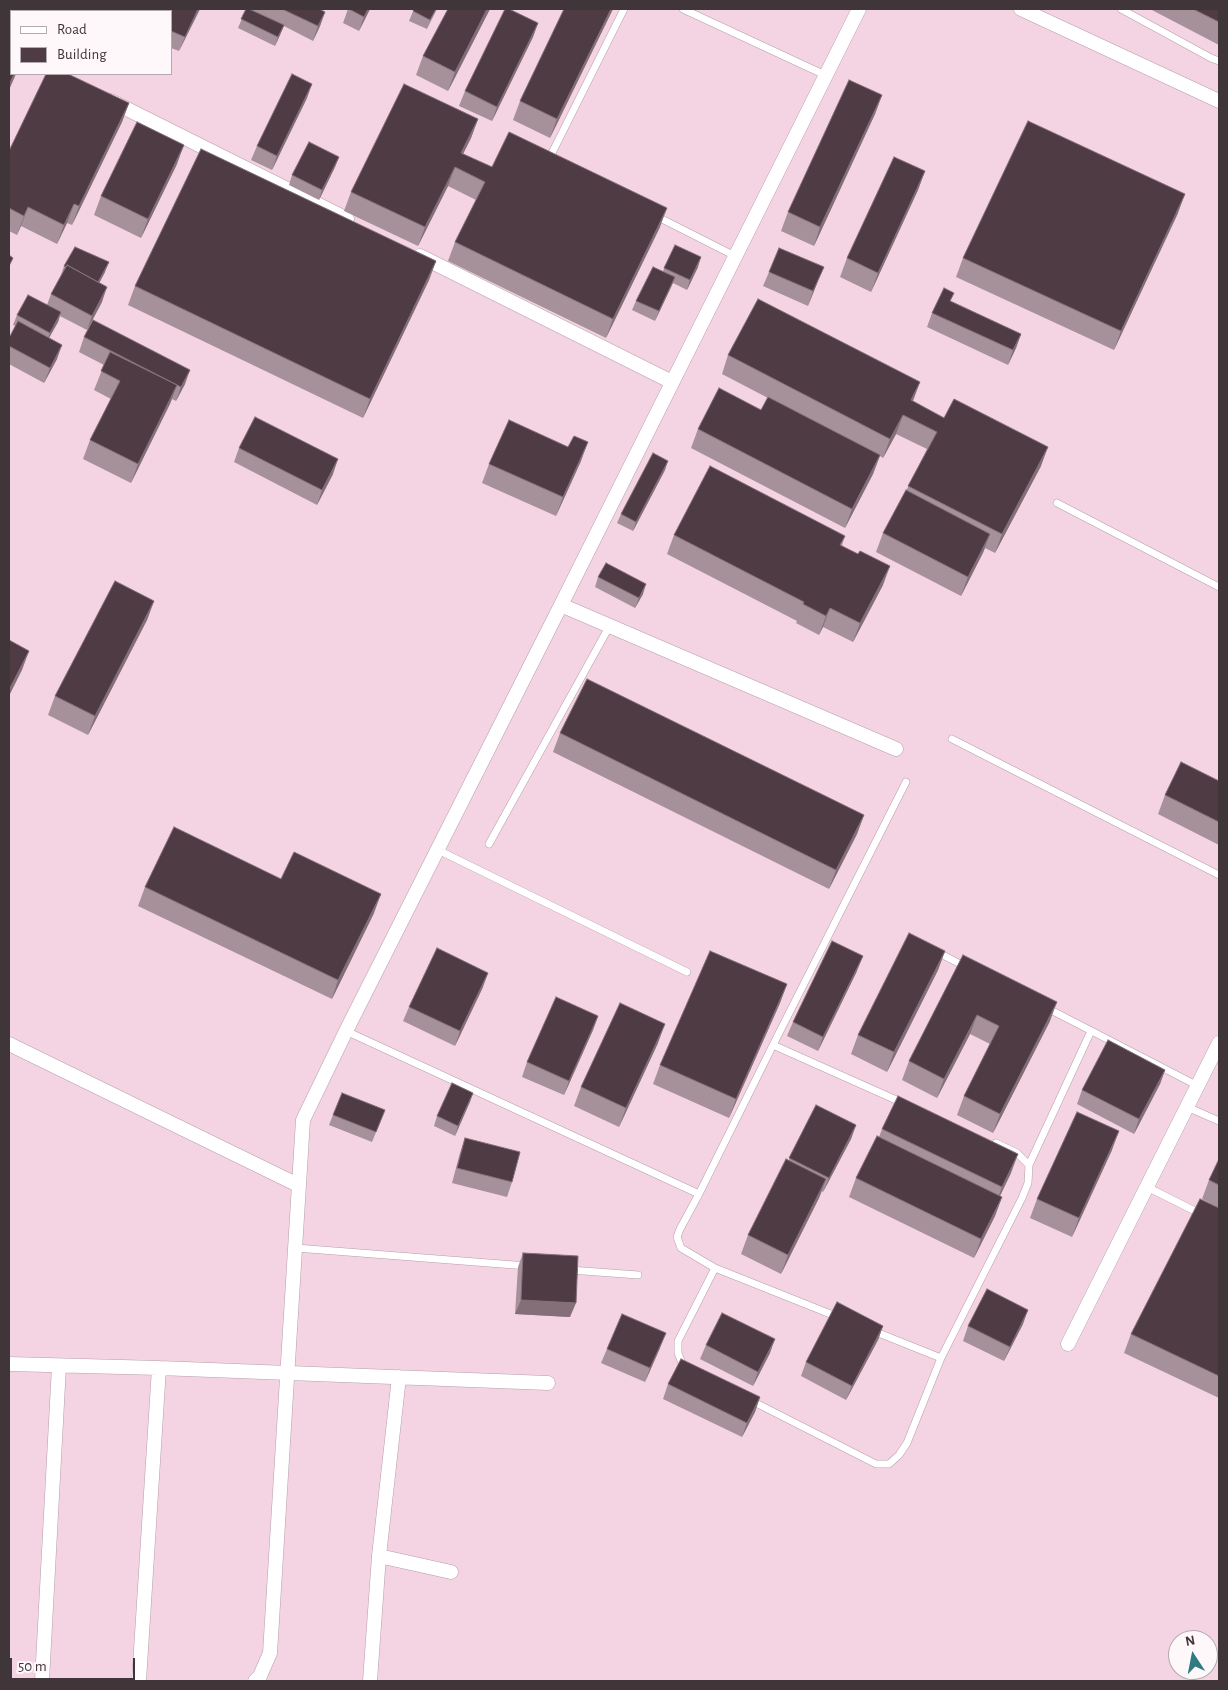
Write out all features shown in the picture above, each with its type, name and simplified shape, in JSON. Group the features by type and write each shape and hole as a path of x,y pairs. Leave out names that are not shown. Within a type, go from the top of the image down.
{"street":[{"path":"255,1681 260,1676 270,1653 303,1120 859,9"},
{"path":"1021,9 1219,101"},
{"path":"100,95 362,226"},
{"path":"406,249 672,382"},
{"path":"561,605 896,749"},
{"path":"1068,1344 1219,1043"},
{"path":"9,1044 298,1185"},
{"path":"9,1364 159,1368 548,1384"},
{"path":"42,1681 59,1366"},
{"path":"139,1681 159,1368"},
{"path":"370,1681 379,1556 399,1377"},
{"path":"379,1556 451,1572"}],"lane":[{"path":"548,162 624,9"},
{"path":"683,9 825,75"},
{"path":"1121,9 1210,58 1219,61"},
{"path":"539,158 557,166"},
{"path":"644,210 735,256"},
{"path":"1057,503 1219,587"},
{"path":"489,844 609,627"},
{"path":"952,740 1219,875"},
{"path":"842,1318 715,1268 681,1248 678,1237 680,1229 700,1194 906,782"},
{"path":"438,850 687,972"},
{"path":"931,949 973,970"},
{"path":"1040,1005 1198,1086"},
{"path":"346,1031 700,1194"},
{"path":"742,1396 876,1464 889,1464 899,1455 907,1443 941,1358 1022,1198 1028,1183 1029,1165 1091,1031"},
{"path":"773,1045 909,1105"},
{"path":"1187,1107 1219,1121"},
{"path":"990,1141 1017,1153 1029,1165"},
{"path":"1146,1187 1219,1222"},
{"path":"296,1248 530,1266"},
{"path":"689,1369 682,1363 678,1353 678,1341 715,1268"},
{"path":"560,1269 638,1275"},
{"path":"860,1325 941,1358"}],"shaded area":[{"path":"9,9 1219,9 1219,1681 9,1681"}],"building":[{"path":"9,9 22,9 10,10 9,36"},
{"path":"198,9 185,37 172,31 172,10 158,10"},
{"path":"246,9 284,25 278,37 241,19"},
{"path":"282,9 319,9 325,12 318,26"},
{"path":"349,9 368,9 364,17"},
{"path":"414,9 436,9 430,20 413,11"},
{"path":"448,9 487,9 455,72 423,56"},
{"path":"505,9 509,9 538,23 497,107 465,91"},
{"path":"564,9 611,9 557,119 520,101"},
{"path":"1193,9 1219,9 1219,22"},
{"path":"9,50 10,75 14,75 9,85"},
{"path":"292,74 312,84 277,156 257,146"},
{"path":"46,75 70,75 129,103 79,206 74,204 64,225 28,207 24,216 9,208 9,151"},
{"path":"849,80 882,95 820,227 788,212"},
{"path":"404,84 478,119 461,153 492,167 509,132 667,208 613,319 455,242 485,182 455,167 425,227 351,192"},
{"path":"1028,121 1185,194 1121,331 963,258"},
{"path":"137,122 184,145 148,219 101,196"},
{"path":"309,142 339,157 322,190 292,175"},
{"path":"201,149 436,261 370,399 135,286"},
{"path":"894,157 925,171 878,273 847,258"},
{"path":"675,245 701,257 690,280 664,268"},
{"path":"75,247 109,262 98,282 67,265 66,267 64,266"},
{"path":"779,248 824,267 813,291 769,272"},
{"path":"9,255 13,258 9,266"},
{"path":"67,265 107,287 92,316 51,294"},
{"path":"653,267 675,277 659,311 636,301"},
{"path":"944,288 954,293 950,301 1021,334 1013,350 932,313"},
{"path":"28,295 61,312 50,333 17,315"},
{"path":"758,299 920,382 911,400 944,418 954,399 1048,447 1002,534 908,486 937,432 903,415 890,439 728,355"},
{"path":"93,320 190,370 181,387 84,337"},
{"path":"18,321 62,345 50,368 9,346 9,338"},
{"path":"110,352 177,385 138,464 90,440 120,381 101,371"},
{"path":"719,388 761,410 768,397 880,455 852,509 698,429"},
{"path":"255,417 338,459 322,490 239,448"},
{"path":"509,420 568,447 574,436 588,442 563,497 489,464"},
{"path":"653,453 668,461 636,522 621,514"},
{"path":"710,466 845,536 840,545 858,554 860,551 890,566 860,623 830,608 826,616 803,604 804,602 674,535"},
{"path":"906,490 990,534 968,577 883,533"},
{"path":"606,563 646,584 639,598 598,577"},
{"path":"115,581 154,601 95,716 55,696"},
{"path":"9,640 29,651 9,690"},
{"path":"587,679 864,815 836,870 560,733"},
{"path":"1181,762 1219,781 1219,822 1165,795"},
{"path":"174,827 281,879 294,852 381,894 338,980 145,887"},
{"path":"909,933 945,951 894,1052 858,1035"},
{"path":"832,941 863,956 823,1037 793,1022"},
{"path":"437,948 488,973 460,1031 409,1007"},
{"path":"710,951 787,984 736,1099 660,1065"},
{"path":"963,955 1057,1002 1000,1114 964,1096 999,1026 977,1015 944,1079 909,1061"},
{"path":"556,997 598,1016 569,1081 527,1062"},
{"path":"620,1003 665,1024 626,1108 581,1087"},
{"path":"1108,1040 1165,1070 1139,1119 1082,1090"},
{"path":"452,1083 473,1093 458,1126 437,1116"},
{"path":"342,1093 385,1110 376,1132 333,1115"},
{"path":"898,1096 1018,1154 1002,1187 882,1129"},
{"path":"816,1105 856,1125 829,1178 789,1158"},
{"path":"1077,1112 1119,1131 1079,1218 1037,1199"},
{"path":"877,1136 1002,1197 981,1239 856,1178"},
{"path":"465,1138 520,1152 512,1182 457,1168"},
{"path":"786,1159 826,1179 788,1255 748,1235"},
{"path":"1219,1159 1219,1185 1209,1180"},
{"path":"1200,1199 1219,1208 1219,1376 1131,1334"},
{"path":"523,1253 578,1256 576,1303 521,1300"},
{"path":"987,1289 1028,1310 1010,1347 968,1326"},
{"path":"837,1302 883,1326 852,1386 806,1362"},
{"path":"722,1313 775,1339 758,1372 706,1345"},
{"path":"622,1314 666,1333 650,1368 607,1349"},
{"path":"681,1359 760,1397 747,1423 668,1384"}]}
